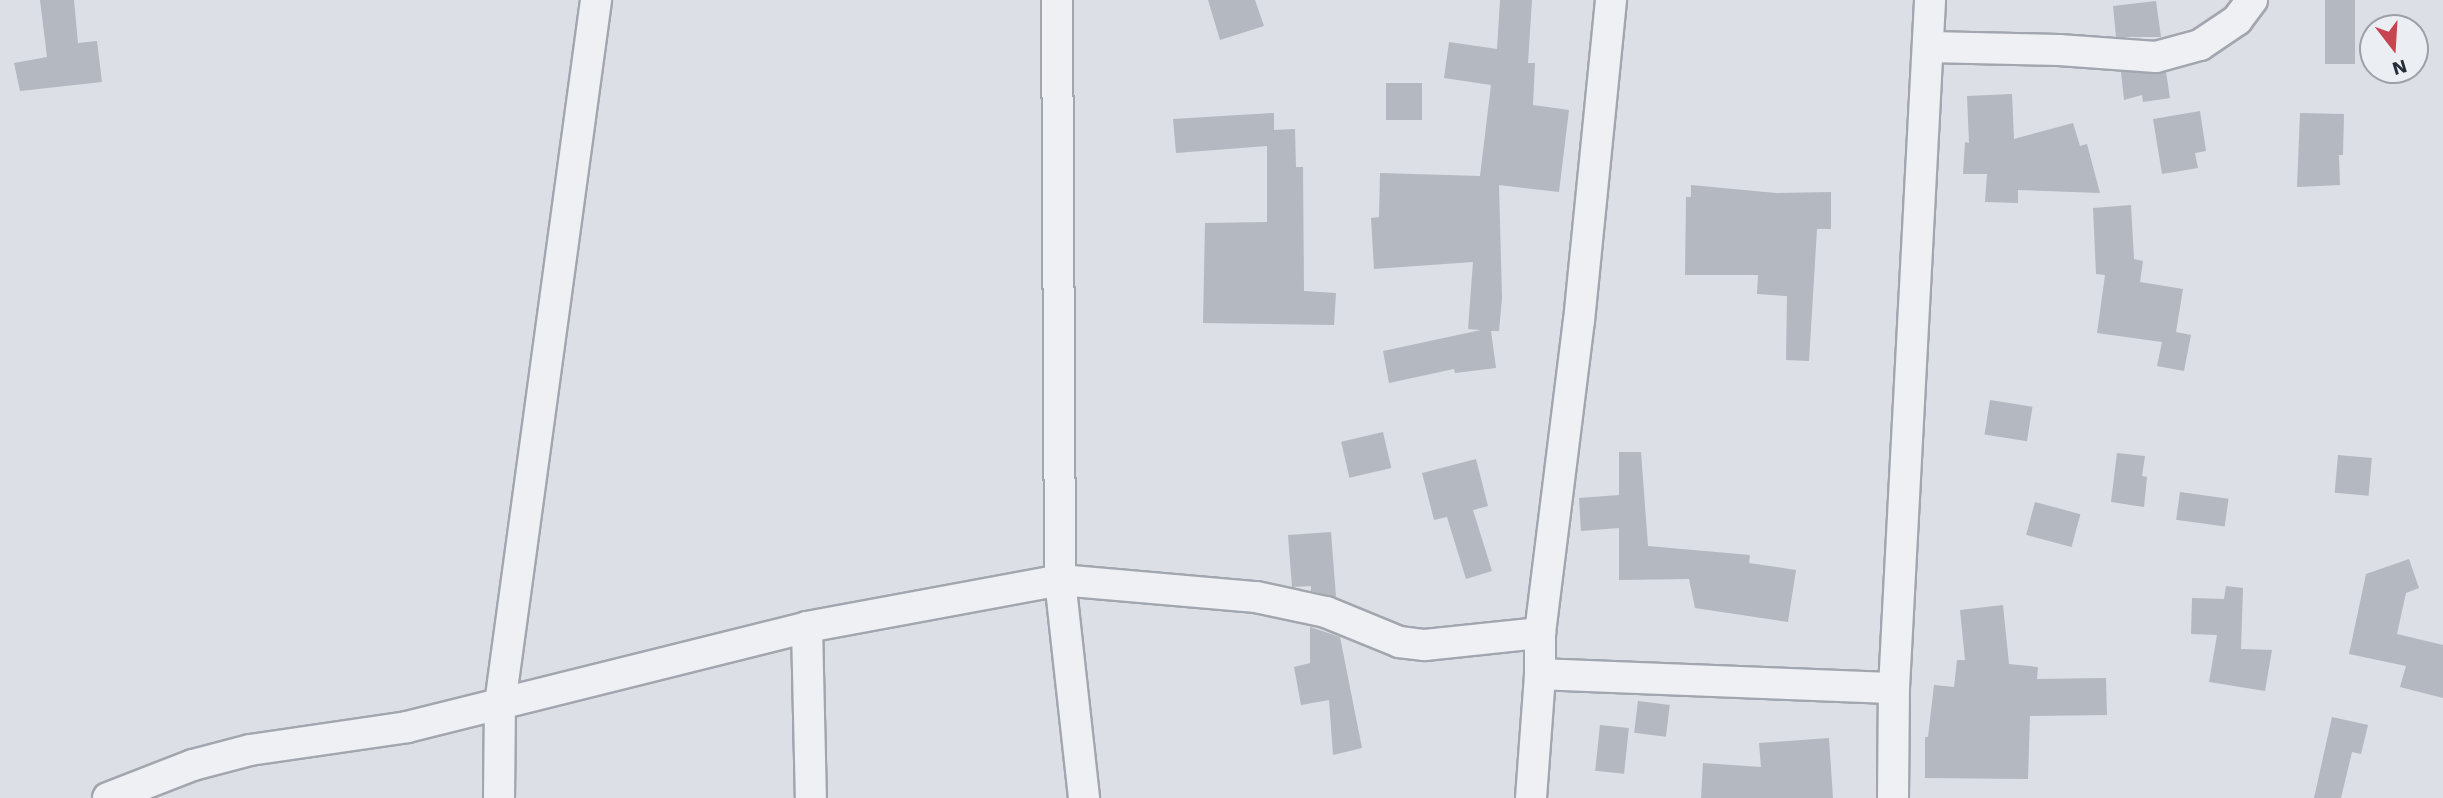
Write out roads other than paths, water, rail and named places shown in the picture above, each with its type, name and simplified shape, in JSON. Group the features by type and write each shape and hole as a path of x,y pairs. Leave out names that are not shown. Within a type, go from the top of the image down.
{"street":[{"path":"499,798 500,704 596,0"},
{"path":"1056,0 1060,580 1084,798"},
{"path":"1531,798 1540,674 1540,633 1579,321 1611,0"},
{"path":"1893,798 1894,688 1930,0"},
{"path":"1929,47 2059,50 2157,57 2200,45 2237,20 2252,0"},
{"path":"108,798 193,765 250,750 407,727 807,627 1060,580 1256,597 1326,612 1399,642 1425,645 1540,633"},
{"path":"807,627 811,798"},
{"path":"1540,674 1894,688"}]}
